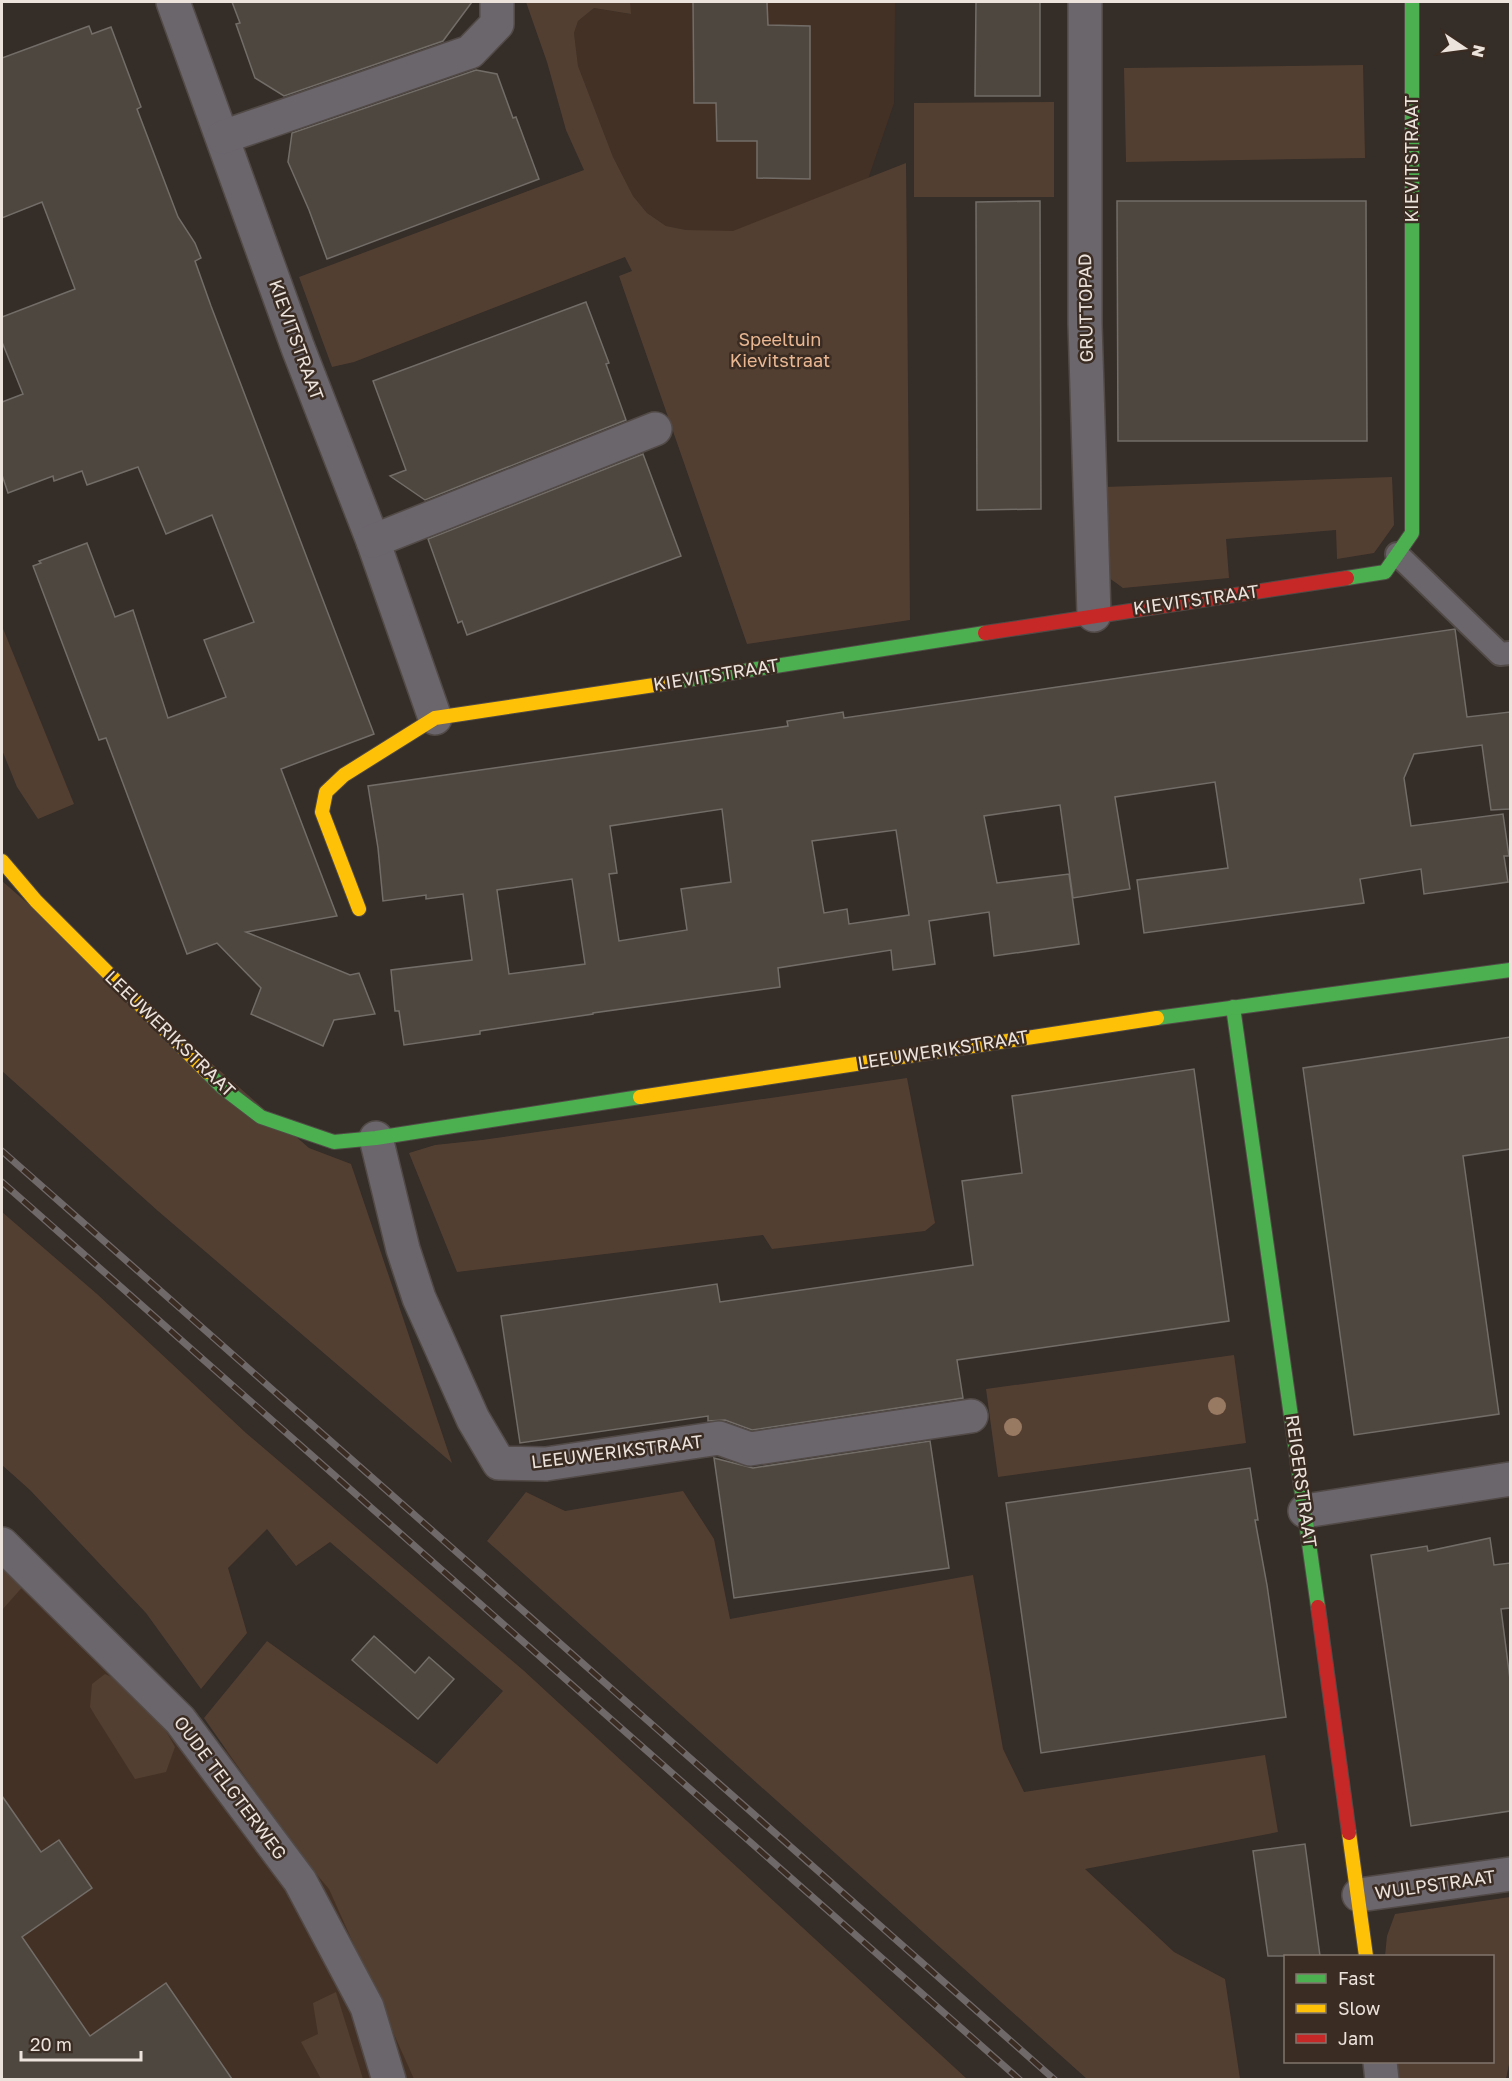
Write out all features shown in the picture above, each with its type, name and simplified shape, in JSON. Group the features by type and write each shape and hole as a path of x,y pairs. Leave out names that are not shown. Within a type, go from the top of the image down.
{"street":[{"name":"KIEVITSTRAAT","path":"173,2 298,348 373,541 435,718"},
{"path":"222,137 470,52 497,24 497,2"},
{"name":"GRUTTOPAD","path":"1085,2 1085,324 1094,615"},
{"name":"KIEVITSTRAAT","path":"359,909 322,812 326,792 344,775 435,718 1385,572 1412,533 1412,2"},
{"path":"373,541 656,429"},
{"name":"LEEUWERIKSTRAAT","path":"2,861 36,901 223,1089 261,1117 334,1142 376,1138 937,1050 1510,970"},
{"name":"REIGERSTRAAT","path":"1233,1007 1366,1955"},
{"name":"LEEUWERIKSTRAAT","path":"376,1138 419,1298 473,1419 499,1463 546,1464 719,1438 750,1449 971,1416"},
{"path":"1305,1510 1510,1479"},
{"name":"OUDE TELGTERWEG","path":"2,1544 180,1720 300,1881 367,2007 388,2079"},
{"name":"WULPSTRAAT","path":"1359,1895 1510,1874"},
{"path":"1380,2063 1382,2079"}],"lane":[{"path":"1397,554 1500,654 1510,654"}],"shaded area":[{"path":"630,2 895,2 894,103 856,214 791,235 686,230 666,226 647,213 633,196 613,157 578,66 574,33 578,21 594,8 630,14"},
{"path":"2,1533 368,1888 423,2079 2,2079"}],"green space":[{"name":"Speeltuin Kievitstraat","path":"526,2 630,2 631,14 594,8 578,21 574,33 578,66 613,157 633,196 647,213 666,226 686,230 733,231 906,163 910,620 747,644 619,276 632,271 625,257 354,362 332,367 299,277 584,170 566,130 547,62"},
{"path":"1363,65 1365,158 1126,162 1124,68"},
{"path":"1054,102 1054,197 914,197 914,103"},
{"path":"1392,477 1394,525 1374,553 1337,559 1336,530 1226,539 1229,578 1123,588 1105,575 1104,487"},
{"path":"2,626 74,804 38,819 17,787 2,750"},
{"path":"2,881 309,1148 351,1164 452,1463 158,1211 2,1071"},
{"path":"907,1078 935,1223 925,1231 772,1249 763,1235 457,1272 409,1153 435,1145"},
{"path":"2,1212 97,1294 246,1433 523,1670 967,2079 414,2079 329,1889 297,1851 204,1718 267,1641 437,1764 503,1691 330,1542 296,1566 267,1529 228,1568 247,1633 201,1689 146,1613 30,1490 2,1465"},
{"path":"1234,1355 1246,1443 998,1477 986,1389"},
{"path":"683,1491 714,1539 730,1619 973,1575 1003,1749 1024,1792 1265,1755 1278,1832 1085,1869 1174,1952 1225,1979 1240,2079 1087,2079 487,1541 526,1492 565,1511"},
{"path":"2,1560 26,1583 2,1610"},
{"path":"105,1674 129,1687 147,1704 162,1724 175,1747 166,1772 135,1779 96,1717 90,1707 92,1684"},
{"path":"1510,1897 1510,2059 1506,2079 1398,2079 1396,2063 1494,2063 1494,1955 1385,1955 1387,1936 1395,1914"},
{"path":"336,1992 363,2079 321,2079 301,2042 318,2034 313,2003"}],"building":[{"path":"232,2 472,2 443,41 284,96 255,78 236,24 240,23"},
{"path":"693,2 767,2 768,25 810,26 810,179 757,178 757,141 717,141 716,103 694,103"},
{"path":"976,2 1040,2 1040,96 975,96"},
{"path":"89,26 92,34 111,27 141,107 137,109 178,217 195,243 201,258 195,261 211,306 374,734 281,769 337,916 246,932 350,975 359,973 375,1014 334,1020 323,1046 251,1014 261,988 217,943 187,954 106,738 99,740 33,566 41,563 39,561 87,543 115,617 133,610 168,718 226,697 204,640 254,622 212,515 166,534 138,467 87,485 82,471 54,481 53,476 8,493 2,475 2,402 23,394 2,342 2,317 75,289 42,202 2,218 2,58"},
{"path":"476,70 497,74 539,179 327,259 288,162 292,133"},
{"path":"1040,201 1041,509 977,510 976,202"},
{"path":"1117,201 1366,201 1367,441 1118,441"},
{"path":"586,302 609,363 606,364 626,420 425,500 390,476 406,470 373,381"},
{"path":"643,454 681,556 467,635 462,621 458,623 428,539"},
{"path":"1455,629 1467,717 1510,712 1510,809 1491,810 1482,745 1414,754 1404,778 1411,826 1503,814 1509,856 1504,856 1508,882 1424,894 1421,869 1360,879 1364,903 1144,933 1137,880 1228,868 1215,782 1115,797 1130,889 1073,898 1060,805 984,816 997,883 1069,874 1079,944 994,956 989,912 929,921 935,964 893,970 891,950 778,968 780,987 593,1013 480,1031 480,1034 404,1045 399,1011 395,1011 391,970 472,960 463,894 426,899 426,895 383,901 378,848 368,786 788,726 787,721 843,712 844,718","holes":["722,809 731,882 681,889 687,930 619,941 609,874 617,873 610,826","896,830 909,915 849,924 847,909 824,913 812,841","572,879 585,964 509,974 497,890"]},
{"path":"1510,1037 1510,1149 1463,1156 1499,1414 1354,1435 1303,1068"},
{"path":"1194,1069 1229,1321 957,1360 963,1398 752,1430 725,1420 708,1421 708,1416 520,1443 501,1316 717,1284 720,1302 973,1265 962,1181 1022,1173 1012,1096"},
{"path":"930,1441 949,1568 734,1598 714,1458 753,1468"},
{"path":"1250,1468 1258,1520 1255,1520 1286,1717 1041,1753 1006,1503"},
{"path":"1490,1538 1494,1565 1510,1563 1510,1608 1501,1609 1510,1679 1510,1811 1411,1826 1371,1555 1427,1546 1428,1551"},
{"path":"374,1636 415,1673 429,1657 454,1679 418,1719 352,1660"},
{"path":"2,1796 41,1852 59,1840 92,1888 22,1937 90,2036 166,1983 232,2079 2,2079"},
{"path":"1305,1844 1320,1955 1268,1956 1253,1851"}],"railway":[{"path":"2,1151 1055,2080"},
{"path":"2,1182 1020,2080"}],"traffic: fast":[{"path":"1347,578 1385,572 1412,533 1412,2"},
{"path":"661,684 985,633"},
{"path":"1157,1018 1510,970"},
{"path":"1233,1007 1318,1607"},
{"path":"207,1072 223,1088 261,1117 334,1142 376,1138 640,1097"}],"traffic: slow":[{"path":"359,909 322,812 326,792 344,775 435,718 661,684"},
{"path":"2,861 36,901 207,1072"},
{"path":"640,1097 1157,1018"},
{"path":"1349,1833 1366,1955"}],"traffic: jam":[{"path":"985,633 1347,578"},
{"path":"1318,1607 1349,1833"}]}
